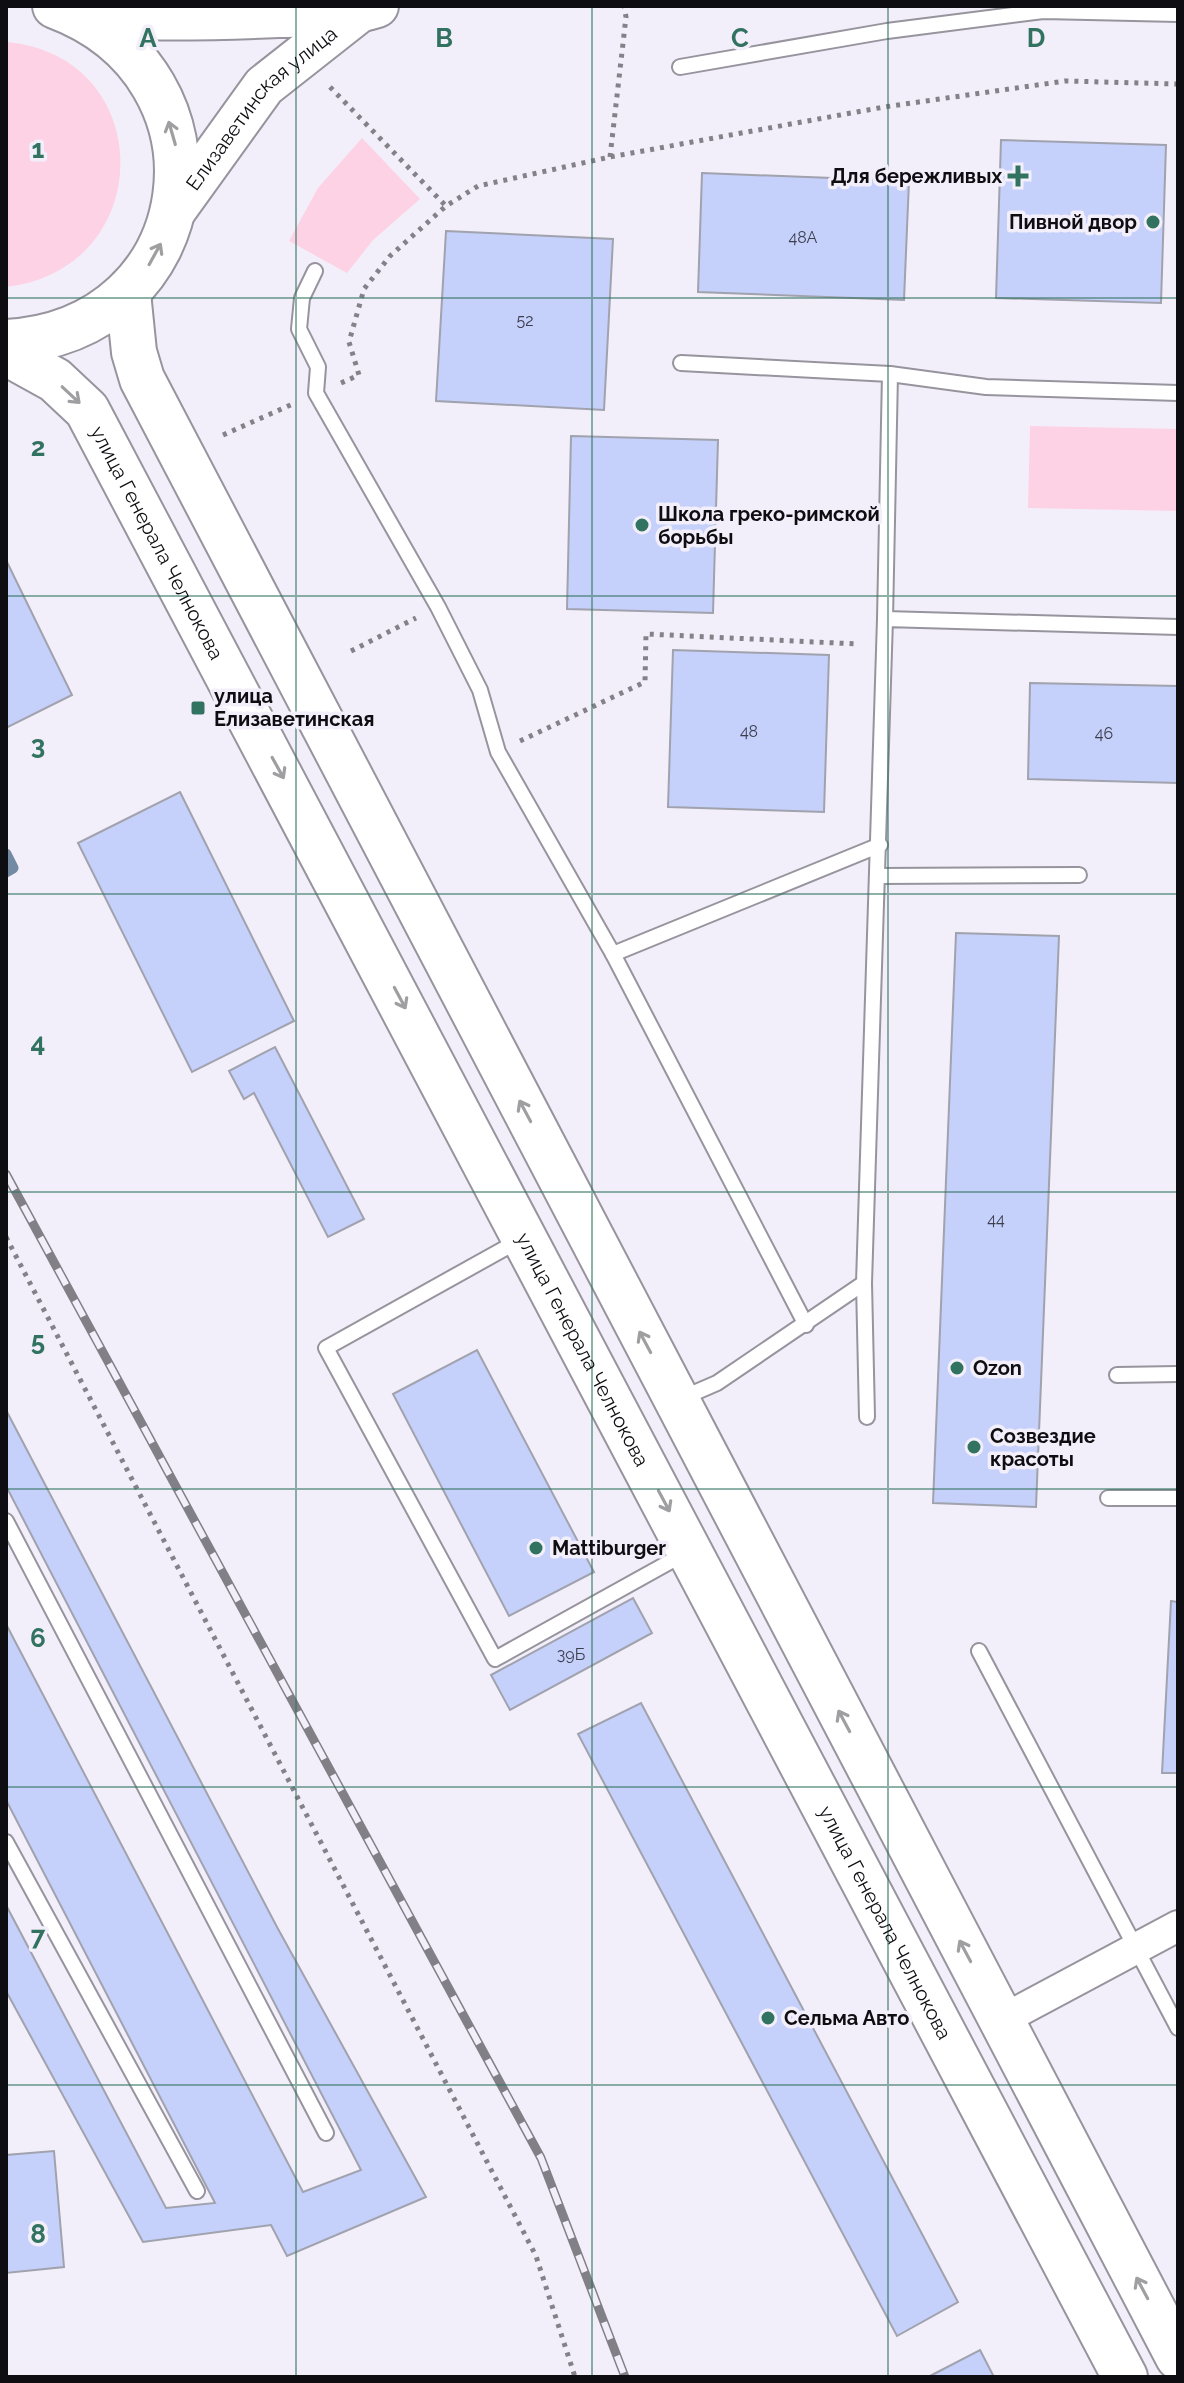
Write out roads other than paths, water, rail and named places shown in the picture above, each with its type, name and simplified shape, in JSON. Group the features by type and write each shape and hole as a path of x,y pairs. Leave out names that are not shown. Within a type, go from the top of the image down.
{"main road":[{"name":"Елизаветинская улица","path":"68,11 152,20 368,9"},
{"name":"Елизаветинская улица","path":"174,211 264,86 368,9"},
{"path":"6,342 37,340 84,325 128,293 156,255 174,211 177,153 162,97 128,49 68,11"},
{"path":"128,293 134,352 142,379 1178,2357"},
{"name":"улица Генерала Челнокова","path":"6,353 55,380 87,410 1125,2377"}],"street":[{"path":"1002,2020 1178,1926"}],"lane":[{"path":"680,67 887,31 1043,11 1178,14"},
{"path":"315,271 302,298 299,329 318,367 316,393 445,621 480,690 498,752 613,954 806,1325"},
{"path":"681,363 890,374 986,387 1178,393"},
{"path":"867,1417 864,1283 886,645 890,374"},
{"path":"885,619 1178,627"},
{"path":"613,954 880,845"},
{"path":"879,876 1079,875"},
{"path":"525,1236 480,1265 326,1348 495,1659 691,1550"},
{"path":"676,1401 717,1383 864,1283"},
{"path":"1117,1375 1178,1374"},
{"path":"1108,1498 1178,1498"},
{"path":"6,1521 326,2133"},
{"path":"979,1651 1178,2028"},
{"path":"6,1842 197,2191"}],"waterway":[{"path":"6,854 13,868 6,872"}],"railway":[{"path":"6,1174 541,2158 625,2377"}],"place":[{"name":"Для бережливых","path":"1018,176"},
{"name":"Пивной двор","path":"1153,222"},
{"name":"Школа греко-римской борьбы","path":"642,525"},
{"name":"улица Елизаветинская","path":"198,708"},
{"name":"Ozon","path":"957,1368"},
{"name":"Созвездие красоты","path":"974,1447"},
{"name":"Mattiburger","path":"536,1548"},
{"name":"Сельма Авто","path":"768,2018"}]}
